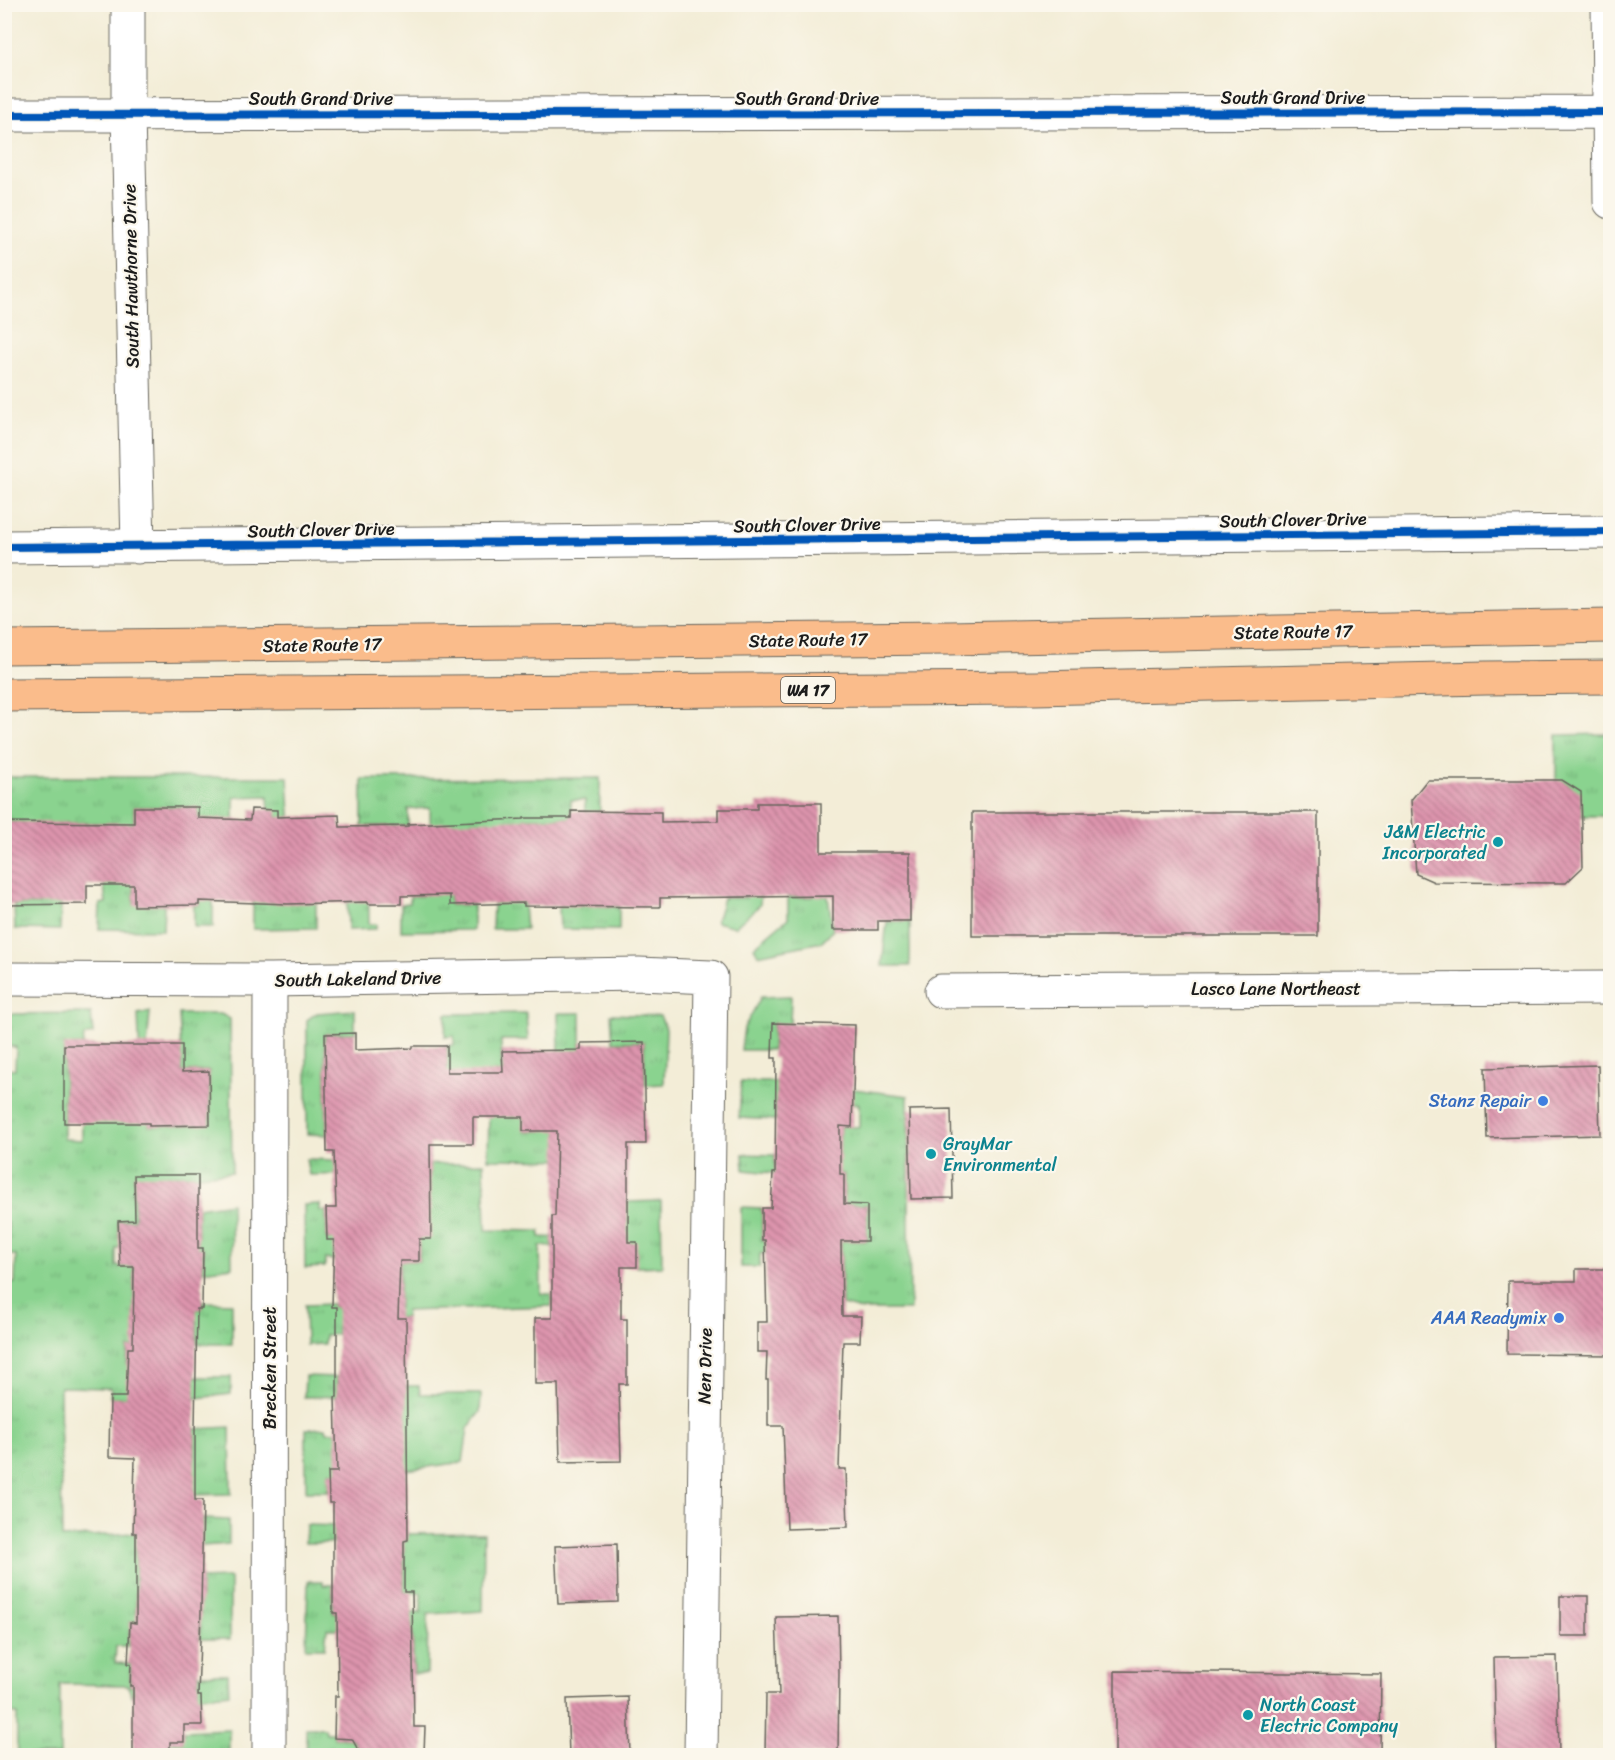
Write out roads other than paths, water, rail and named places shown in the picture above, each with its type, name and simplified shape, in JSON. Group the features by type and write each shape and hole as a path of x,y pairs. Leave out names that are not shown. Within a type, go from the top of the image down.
{"highway":[{"name":"State Route 17","path":"4,647 960,638 1611,626"},
{"name":"WA 17","path":"4,695 1024,688 1486,678 1611,678"}],"street":[{"name":"South Hawthorne Drive","path":"128,4 128,115 138,547"},
{"path":"1608,4 1611,202"},
{"name":"South Grand Drive","path":"4,115 1609,112"},
{"name":"South Clover Drive","path":"4,547 1611,532"},
{"name":"South Lakeland Drive","path":"4,979 270,980 639,974 711,977"},
{"name":"Nen Drive","path":"701,1755 711,977"},
{"name":"Brecken Street","path":"269,1755 270,980"},
{"name":"Lasco Lane Northeast","path":"941,991 1611,988"}],"place":[{"name":"J&M Electric Incorporated","path":"1498,842"},
{"name":"Stanz Repair","path":"1543,1101"},
{"name":"GrayMar Environmental","path":"931,1154"},
{"name":"AAA Readymix","path":"1559,1318"},
{"name":"North Coast Electric Company","path":"1248,1715"}]}
